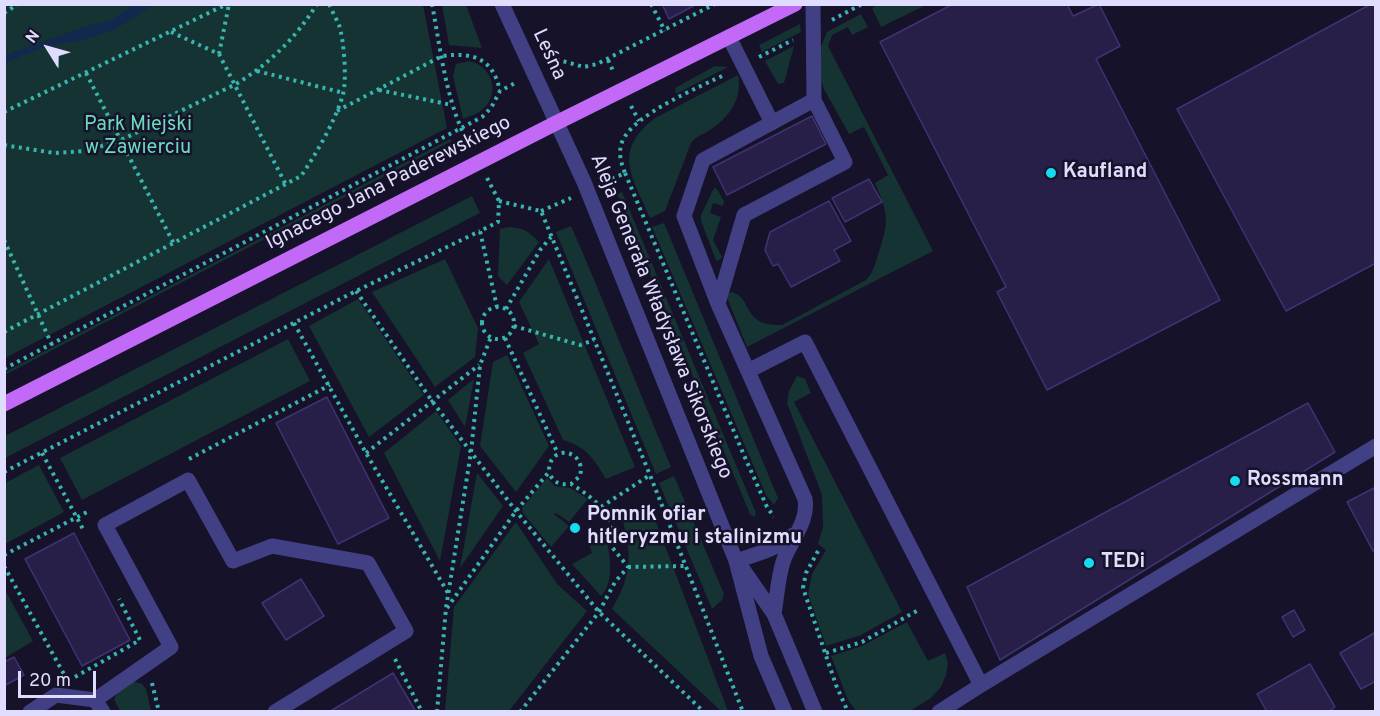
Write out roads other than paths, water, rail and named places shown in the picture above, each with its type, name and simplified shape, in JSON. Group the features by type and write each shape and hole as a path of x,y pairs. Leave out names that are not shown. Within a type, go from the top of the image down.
{"main road":[{"name":"Ignacego Jana Paderewskiego","path":"4,404 478,162 795,4"}],"street":[{"name":"Leśna","path":"502,4 556,123"},
{"path":"718,304 744,215 845,162 814,100 813,4"},
{"path":"729,37 772,123"},
{"path":"774,614 783,562 805,517 806,507 718,304 684,216 703,160 814,100"},
{"name":"Aleja Generała Władysława Sikorskiego","path":"556,123 587,190 736,561 761,656 785,711"},
{"path":"748,371 805,342 981,685"},
{"path":"939,711 1376,446"},
{"path":"30,711 56,695 99,706 171,646 105,525 188,480 233,561 272,546 368,563 406,631 276,711"},
{"path":"736,561 771,549 784,543 795,534"},
{"name":"Aleja Generała Władysława Sikorskiego","path":"736,561 774,614 815,711"}],"water":[{"path":"135,4 153,5 116,29 84,40 44,47 5,63 5,55 87,26 111,20"}],"place":[{"name":"Kaufland","path":"1051,173"},
{"name":"Rossmann","path":"1235,481"},
{"name":"Pomnik ofiar hitleryzmu i stalinizmu","path":"575,528"},
{"name":"TEDi","path":"1089,563"}],"park label":[{"name":"Park Miejski w Zawierciu","path":"138,138"}]}
